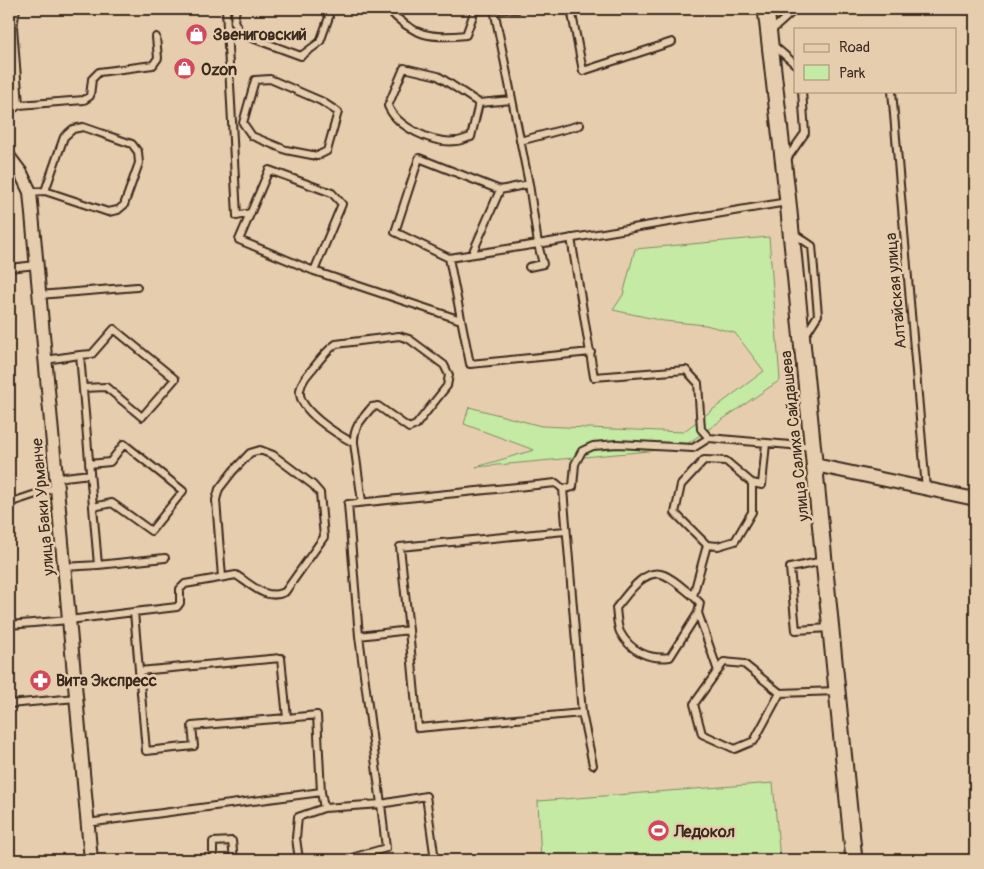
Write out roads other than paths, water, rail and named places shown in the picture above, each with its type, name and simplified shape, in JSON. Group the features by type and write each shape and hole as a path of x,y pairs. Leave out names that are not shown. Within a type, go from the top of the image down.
{"street":[{"name":"улица Салиха Сайдашева","path":"766,9 784,163 854,860"},
{"name":"улица Баки Урманче","path":"9,158 21,173 30,192 91,860"},
{"path":"814,464 975,499"}],"lane":[{"path":"16,9 13,27 19,105"},
{"path":"226,9 237,216 250,214"},
{"path":"236,9 234,21 241,34 301,56 320,42 329,17 325,9"},
{"path":"388,9 403,24 421,35 446,37 466,35 474,10 518,9"},
{"path":"494,9 543,264 529,267"},
{"path":"571,9 584,71 672,42"},
{"path":"791,9 791,13 770,38 794,63"},
{"path":"227,19 234,21"},
{"path":"9,112 19,105 84,100 90,96 92,80 99,72 153,65 158,58 156,37"},
{"path":"478,103 471,137 456,142 430,139 392,115 388,106 404,68 438,76 478,103 512,100"},
{"path":"232,123 243,124 252,136 286,150 317,156 327,151 338,112 321,101 270,79 255,80 243,124"},
{"path":"784,163 805,133 802,92"},
{"name":"Алтайская улица","path":"892,92 926,488"},
{"path":"520,141 580,125"},
{"path":"30,192 45,191 108,212 118,210 124,204 136,171 138,152 132,144 116,138 83,127 73,129 64,137 45,191"},
{"path":"529,184 500,190 420,158 395,232 449,258 788,202"},
{"path":"314,271 342,204 332,193 268,170 239,240 314,271 461,320"},
{"path":"472,254 500,190"},
{"path":"571,238 594,377 686,370 698,383 701,430 709,438"},
{"path":"449,258 470,364 591,352"},
{"path":"9,268 36,265"},
{"path":"39,295 137,287"},
{"path":"45,360 80,354 92,354 114,329 175,379 142,417 106,387 83,388"},
{"path":"354,443 340,436 307,410 301,400 300,392 303,380 328,350 336,344 399,336 409,339 444,365 449,375 447,386 416,425 409,428 403,426 378,406 372,408 356,427 353,433 362,502"},
{"path":"80,354 98,565"},
{"path":"563,489 574,487 575,464 582,450 592,446 618,444 693,448 709,438 813,447"},
{"path":"752,483 752,512 735,541 718,546 707,545 675,513 681,485 704,460 726,461 752,483 762,484 766,443"},
{"path":"89,464 110,462 124,444 182,491 152,531 112,504 93,507"},
{"path":"9,625 177,607 180,602 180,589 185,584 236,575 265,594 276,596 285,592 322,543 324,537 320,493 272,455 260,450 250,453 219,489 216,500 222,577"},
{"path":"9,503 56,483 90,474"},
{"path":"356,860 355,857 386,848 359,636 348,504 556,482 563,489 565,531 582,713 593,765"},
{"path":"565,531 400,547 418,728 582,713"},
{"path":"693,596 707,545"},
{"path":"64,567 166,558"},
{"path":"824,560 790,568 796,630 831,628"},
{"path":"654,573 664,575 693,596 700,603 698,613 670,657 656,659 637,652 620,631 616,608 643,578 654,573"},
{"path":"134,612 146,751 194,746 192,726 317,715 321,792 324,808"},
{"path":"698,613 718,672"},
{"path":"359,636 409,630"},
{"path":"139,671 281,658 287,718"},
{"path":"780,693 754,741 735,749 702,734 694,704 724,662 744,664 780,693 837,691"},
{"path":"9,704 76,698"},
{"path":"87,823 321,792"},
{"path":"299,860 296,838 298,817 324,808 381,804 426,796 435,860"},
{"path":"213,860 213,842 232,841 234,860"}],"place":[{"name":"Звениговский","path":"197,34"},
{"name":"Ozon","path":"185,69"},
{"name":"Вита Экспресс","path":"40,680"},
{"name":"Ледокол","path":"658,831"}]}
